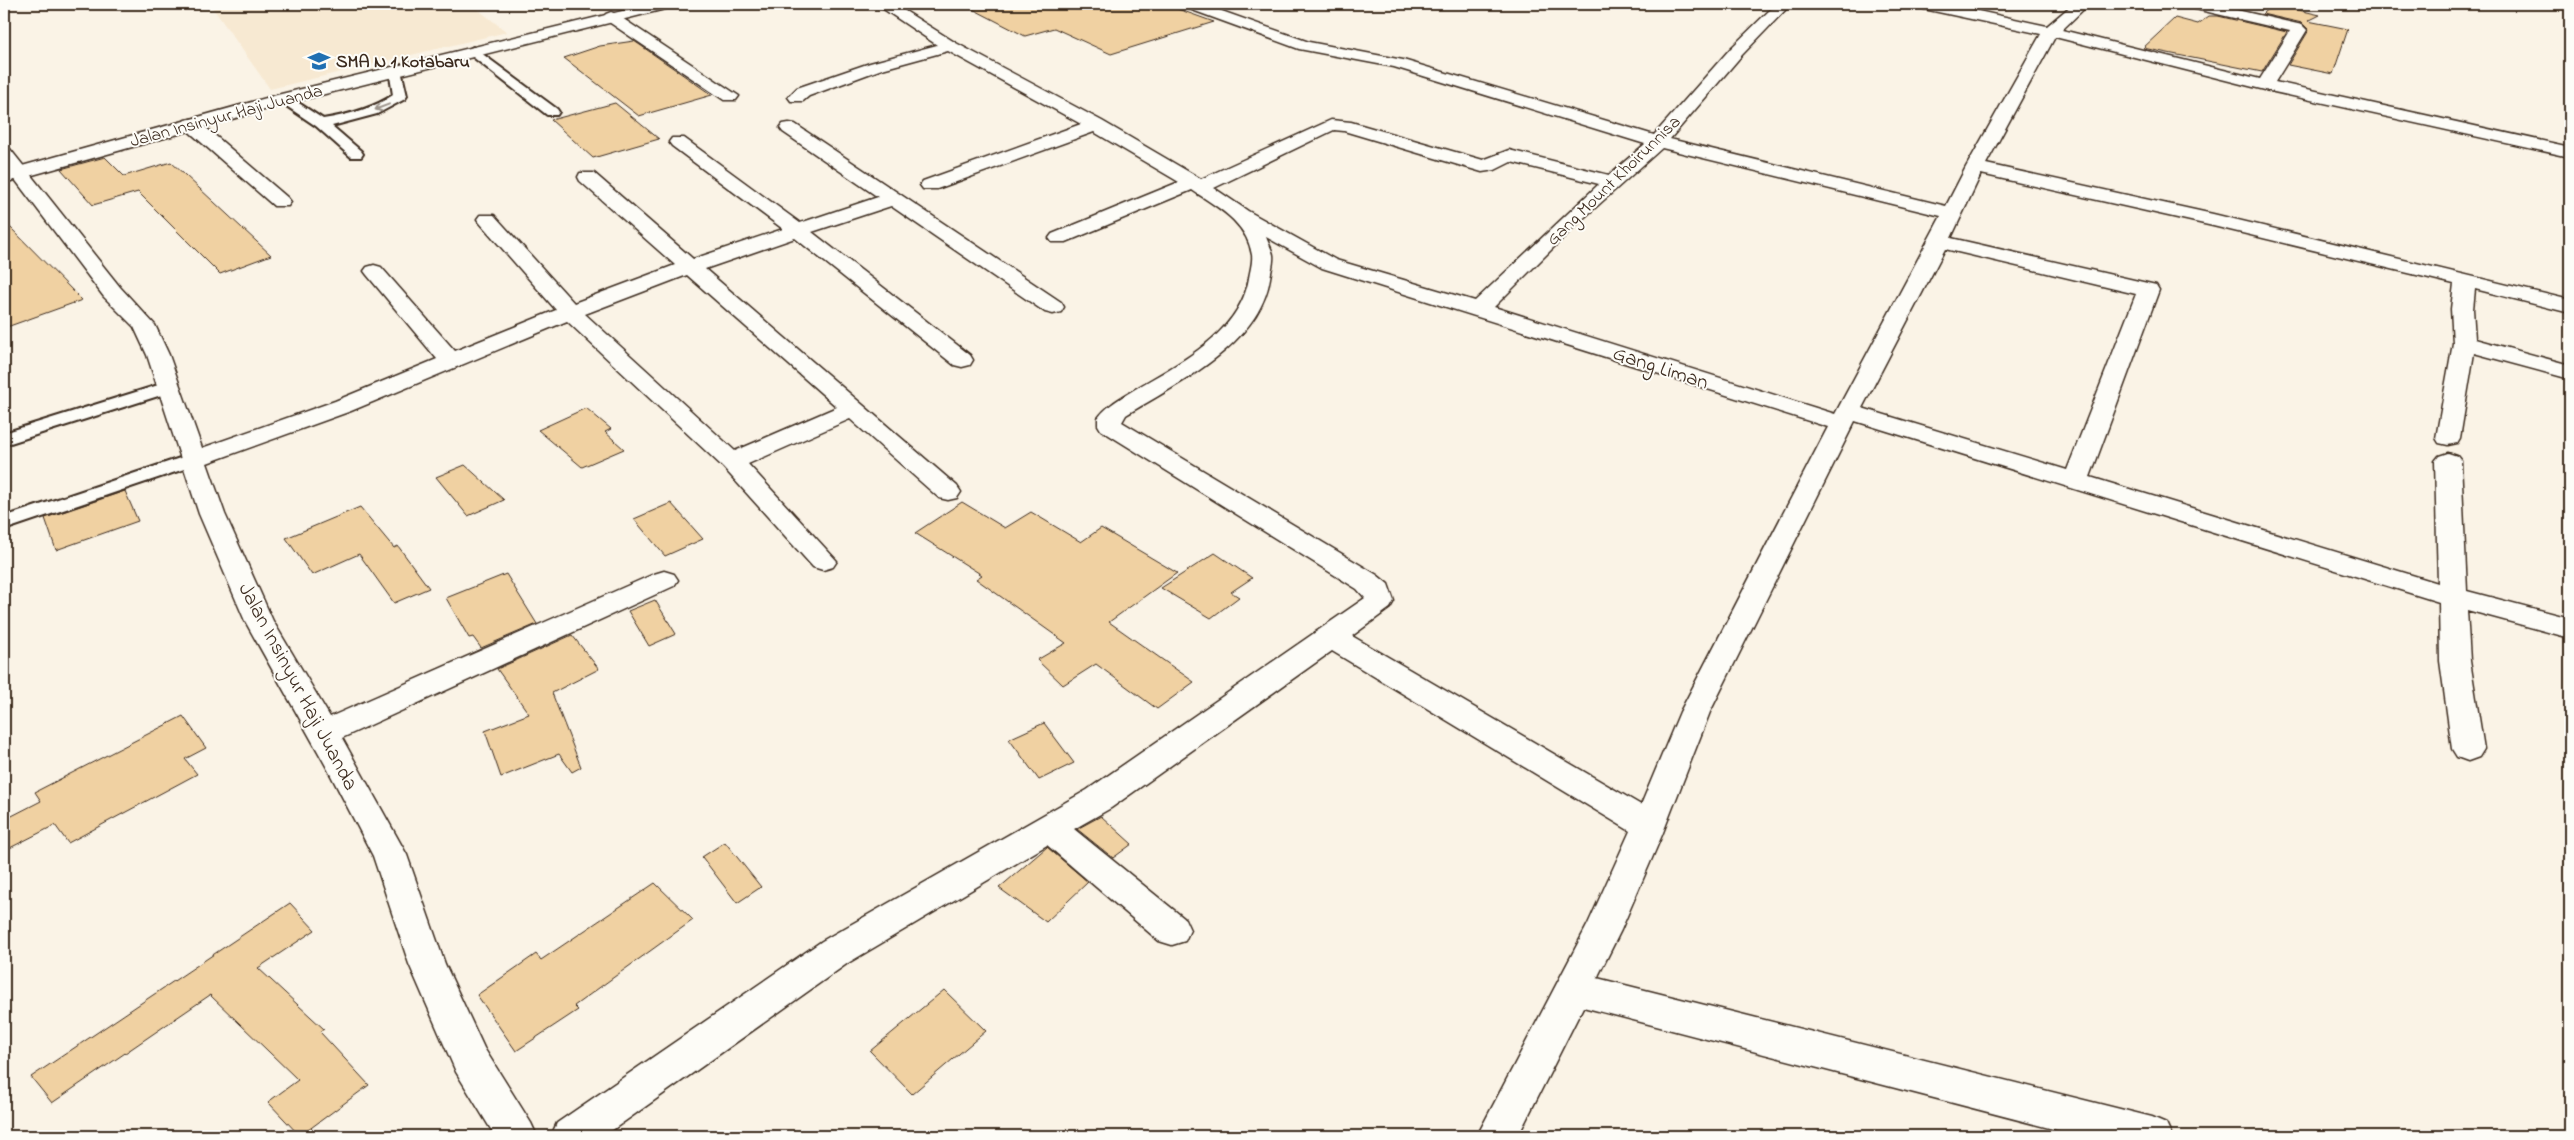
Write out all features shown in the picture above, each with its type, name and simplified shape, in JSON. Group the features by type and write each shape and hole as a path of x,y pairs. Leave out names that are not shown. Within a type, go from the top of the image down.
{"main road":[{"name":"Jalan Insinyur Haji Juanda","path":"517,1136 470,1060 427,964 390,855 259,621 212,514 189,452 158,355 144,325 112,292 9,167 190,124 395,70 668,4"},
{"path":"572,1136 835,952 1099,799 1380,601 1378,591 1367,582 1110,425 1110,418 1118,410 1188,367 1222,342 1236,329 1250,310 1258,288 1263,256 1255,234 1241,215 1197,185 1096,125 950,46 884,4"},
{"path":"1189,4 1305,46 1396,63 1658,142 1952,213"},
{"name":"Gang Mount Khoirunnisa","path":"1480,309 1569,221 1658,142 1736,52 1784,4"},
{"path":"1924,4 2050,32 2265,85 2570,152"},
{"path":"1497,1136 1603,930 1695,712 1939,241 1975,167 2050,32 2082,4"},
{"path":"2192,4 2299,30 2265,85"},
{"path":"612,17 730,96"},
{"path":"797,96 876,66 950,46"},
{"path":"190,124 282,202"},
{"path":"930,185 1096,125"},
{"path":"1059,238 1197,185 1323,128 1338,125 1482,166 1488,166 1509,156 1613,182"},
{"path":"789,128 1053,307"},
{"path":"678,142 798,231 962,360"},
{"path":"1975,167 2212,220 2570,306"},
{"path":"587,177 948,492"},
{"path":"189,452 381,376 422,366 445,363 570,312 689,267 892,199"},
{"name":"Gang Liman","path":"1241,215 1329,264 1846,418 2075,482 2454,598 2570,628"},
{"path":"487,219 570,312 732,462 823,561"},
{"path":"1939,241 2148,290 2075,482"},
{"path":"374,270 445,363"},
{"path":"2465,281 2462,310 2464,343 2448,450 2455,661 2468,749"},
{"path":"2464,343 2570,372"},
{"path":"732,462 853,409"},
{"path":"323,733 664,580"},
{"path":"1331,637 1648,825"},
{"path":"1049,828 1172,930"},
{"path":"1573,988 2152,1136"}],"lane":[{"path":"473,51 552,112"},
{"path":"321,123 346,120 388,105 400,96 395,70"},
{"path":"283,99 321,123 356,154"},
{"path":"4,439 168,387"},
{"path":"4,524 189,452"}],"shaded area":[{"name":"SMA N 1 Kotabaru","path":"210,4 471,4 507,32 270,89"}],"building":[{"path":"963,4 1164,4 1214,22 1111,54 1054,28 1025,36"},
{"path":"2273,4 2320,15 2308,21 2348,29 2333,74 2288,65 2309,30 2302,23 2262,14"},
{"path":"2209,16 2218,16 2287,32 2262,72 2143,48 2175,18 2198,24"},
{"path":"634,41 712,95 639,116 564,58 600,46"},
{"path":"615,103 659,139 593,158 551,120"},
{"path":"105,157 124,176 171,162 271,255 220,274 138,192 93,205 61,169"},
{"path":"4,221 82,300 4,328"},
{"path":"586,408 611,429 605,432 624,449 582,467 538,430"},
{"path":"465,465 504,500 468,516 436,477"},
{"path":"125,491 138,521 56,550 45,518"},
{"path":"962,502 1005,528 1031,512 1081,542 1101,528 1177,573 1109,622 1194,682 1157,709 1096,664 1063,685 1037,660 1066,643 976,579 982,575 915,533"},
{"path":"671,503 703,539 665,556 634,519"},
{"path":"360,507 394,548 398,546 429,588 394,603 359,554 312,575 286,538"},
{"path":"1215,553 1252,578 1231,592 1239,597 1211,618 1161,588"},
{"path":"506,574 537,624 481,648 473,637 469,638 446,598"},
{"path":"655,600 676,634 649,646 628,611"},
{"path":"572,635 599,669 552,693 581,767 572,772 559,754 501,777 485,731 529,714 497,669"},
{"path":"183,716 206,748 185,759 197,774 68,843 55,825 4,851 4,820 41,801 35,792"},
{"path":"1044,723 1074,763 1039,780 1009,739"},
{"path":"1101,816 1132,844 1113,858 1077,829"},
{"path":"725,842 761,887 737,903 702,857"},
{"path":"1047,847 1088,882 1046,922 999,888"},
{"path":"655,883 693,920 574,1006 578,1010 516,1051 477,995 536,954 541,960"},
{"path":"290,903 315,930 258,968 324,1029 320,1032 369,1085 300,1136 268,1102 298,1080 210,995 52,1103 31,1077"},
{"path":"944,990 986,1031 912,1094 870,1051"}],"place":[{"name":"SMA N 1 Kotabaru","path":"319,61"}]}
